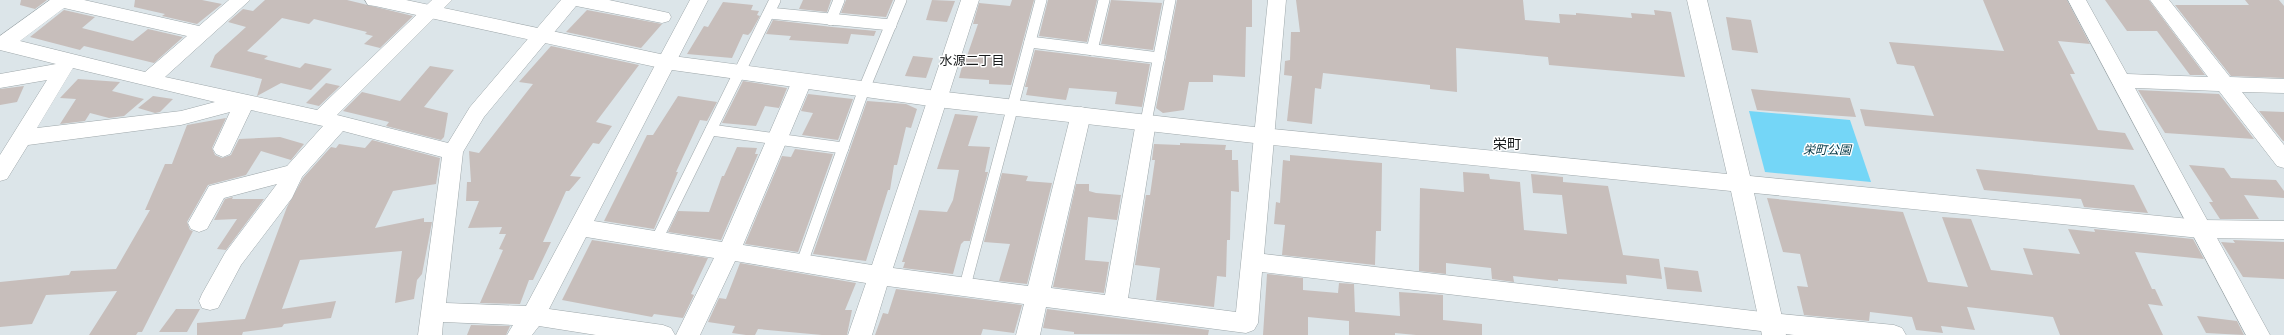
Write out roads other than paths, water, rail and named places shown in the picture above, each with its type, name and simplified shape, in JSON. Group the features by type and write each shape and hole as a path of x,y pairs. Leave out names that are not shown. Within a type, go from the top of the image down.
{"street":[{"path":"2,44 62,0 203,33"},
{"path":"149,80 241,0"},
{"path":"375,0 437,6 543,34 665,62 937,99 1013,106 1263,136 2200,229 2284,230"},
{"path":"430,335 453,152 477,112 571,0"},
{"path":"578,0 662,17"},
{"path":"518,335 532,316 699,0"},
{"path":"860,335 970,0"},
{"path":"578,227 880,276 1115,306 1245,329 1277,0"},
{"path":"1697,0 1741,184 1772,329"},
{"path":"2077,0 2258,335"},
{"path":"2159,0 2227,85 2284,160"},
{"path":"210,300 233,259 284,192 294,172 329,121 437,6"},
{"path":"2,44 65,65 149,80 244,101 453,152"},
{"path":"0,81 65,65"},
{"path":"0,173 65,65"},
{"path":"688,335 729,251 802,81"},
{"path":"2121,81 2284,86"},
{"path":"22,138 181,118 244,101"},
{"path":"223,149 244,101"},
{"path":"1028,335 1036,296 1081,114"},
{"path":"1115,306 1146,122"},
{"path":"199,223 217,192 294,172"},
{"path":"1252,262 1772,329 1894,335"},
{"path":"434,312 532,316 663,335"}],"lane":[{"path":"657,239 738,72 775,0"},
{"path":"831,20 839,0"},
{"path":"802,263 864,90 901,0"},
{"path":"965,286 1041,0"},
{"path":"1092,50 1104,0"},
{"path":"1146,122 1170,0"},
{"path":"769,13 891,25"},
{"path":"1030,42 1159,58"},
{"path":"711,130 843,148"}],"district":[{"name":"水源二丁目","path":"972,59"},
{"name":"栄町","path":"1507,143"}],"park label":[{"name":"栄町公園","path":"1827,148"}]}
